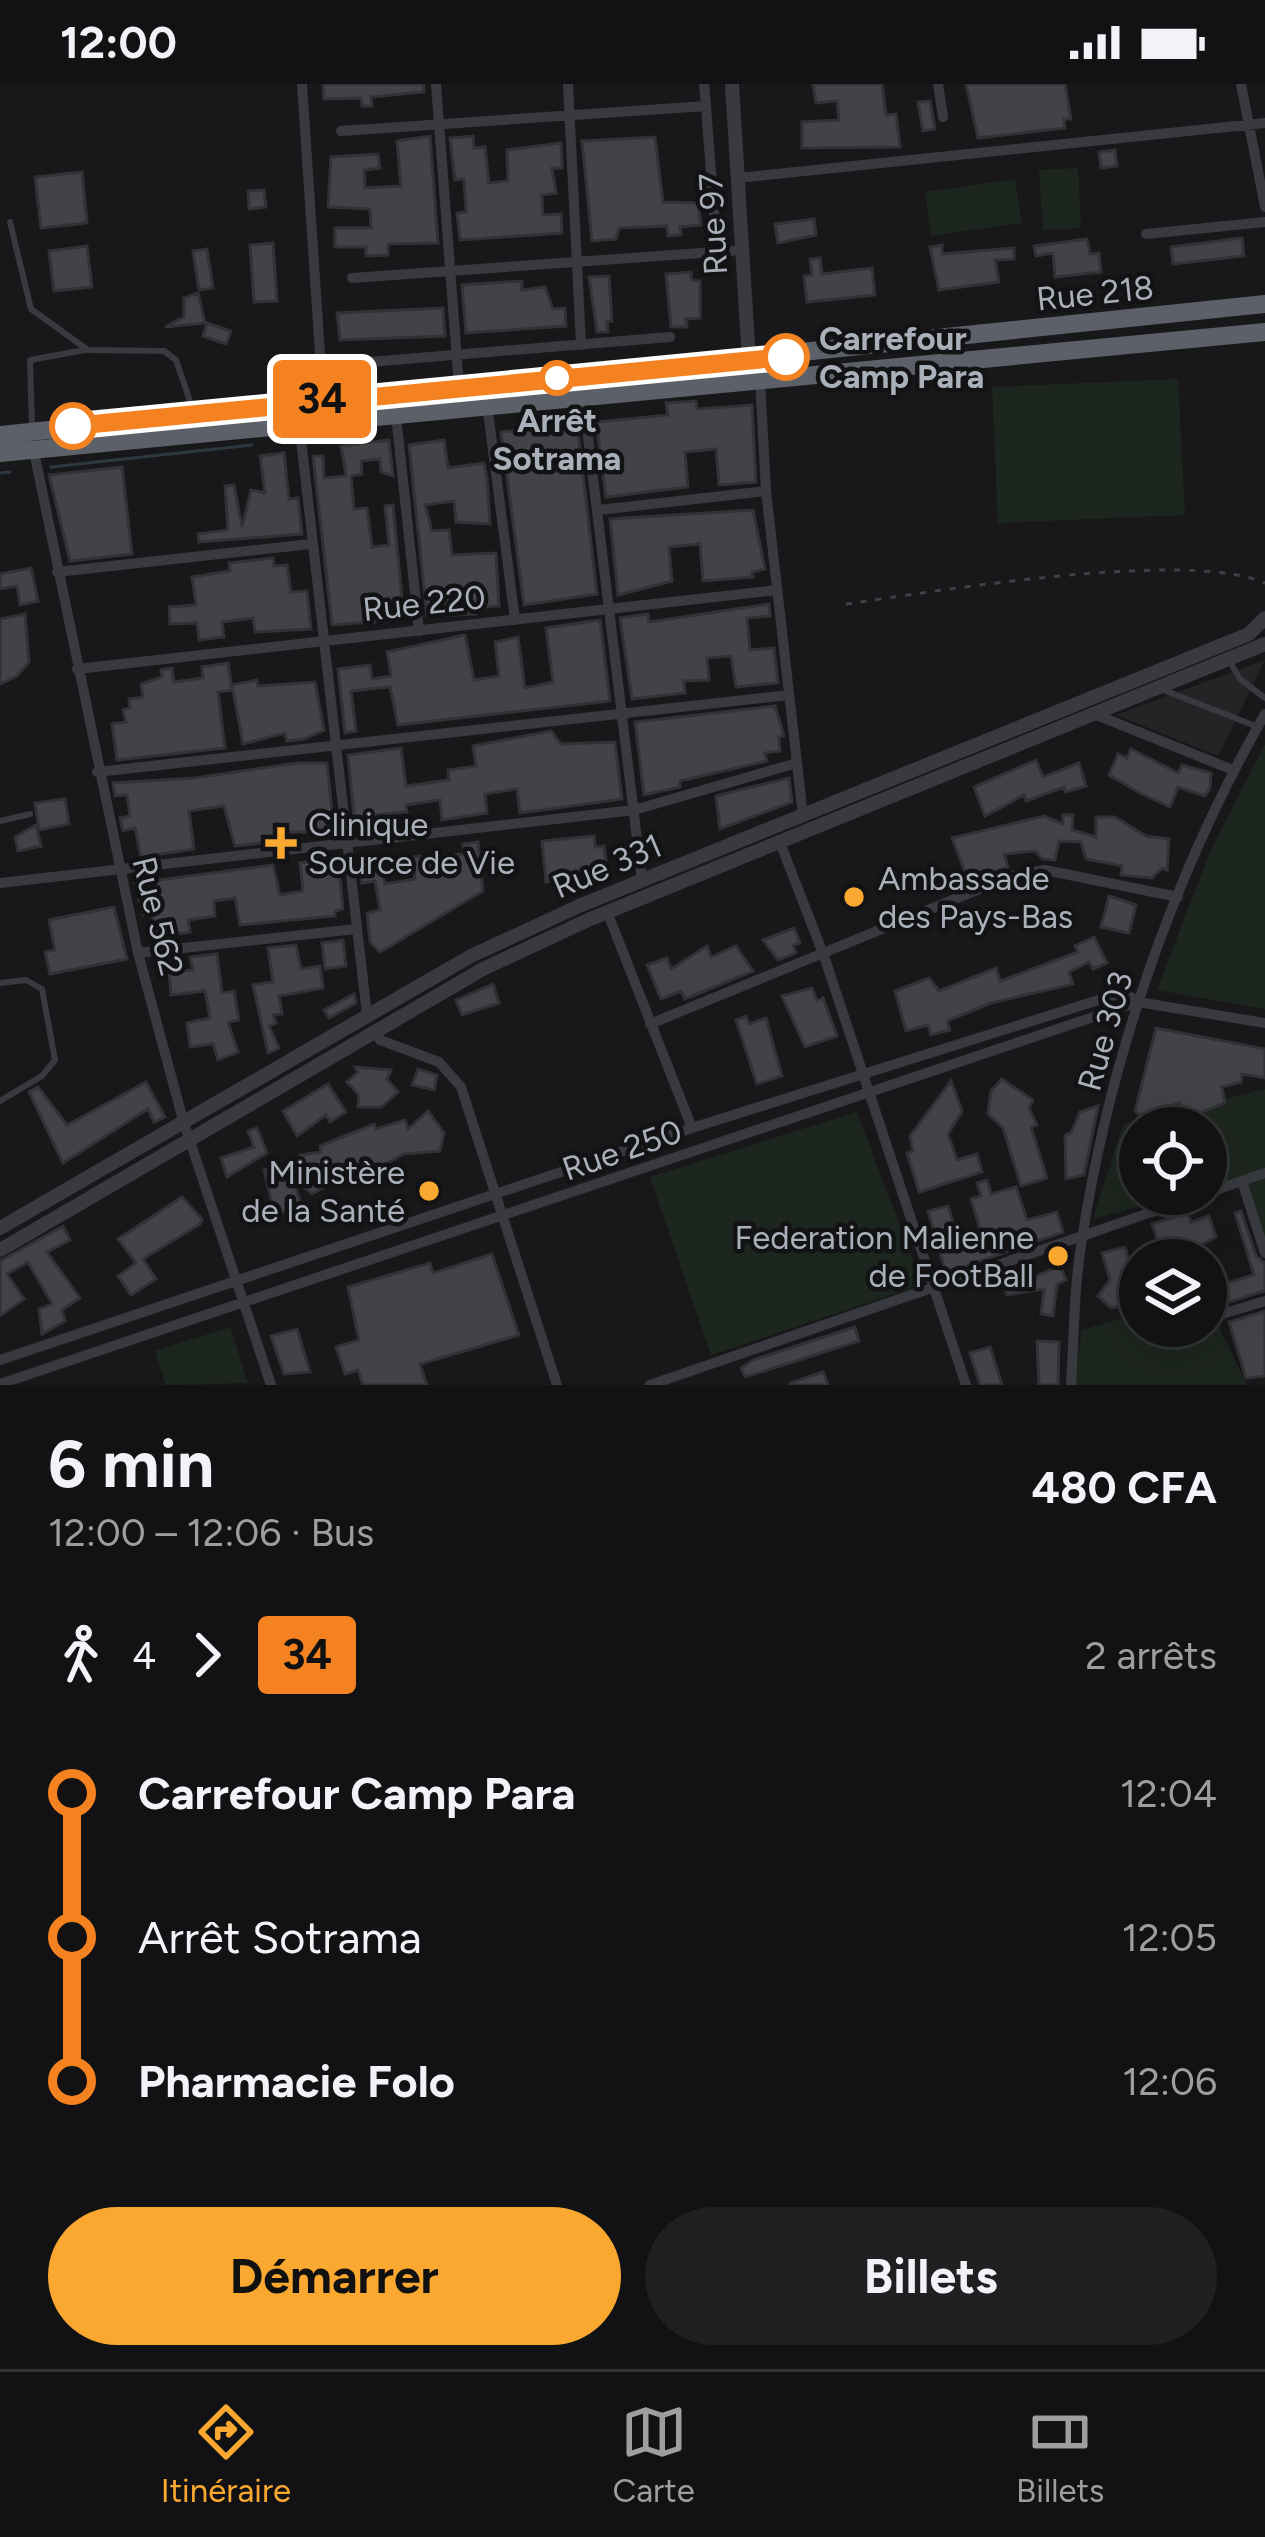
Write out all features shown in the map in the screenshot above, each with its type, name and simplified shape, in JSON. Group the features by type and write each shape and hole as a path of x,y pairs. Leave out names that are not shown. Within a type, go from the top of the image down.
{"highway":[{"name":"Rue 218","path":"0,452 33,440 195,413 749,361 1265,304"},
{"name":"Rue 218","path":"0,435 33,440 299,422 1265,332"}],"street":[{"path":"302,84 323,399"},
{"path":"436,84 459,386"},
{"path":"568,84 581,345"},
{"path":"704,84 717,252"},
{"name":"Rue 97","path":"732,84 749,361"},
{"path":"938,84 943,117"},
{"path":"1240,84 1259,124 1265,207"},
{"path":"341,131 706,106"},
{"path":"738,178 1259,124"},
{"path":"1146,234 1265,222"},
{"path":"352,278 742,250"},
{"path":"358,363 670,337"},
{"path":"749,361 760,380 766,491 803,816"},
{"path":"583,396 643,880"},
{"path":"487,404 515,620"},
{"path":"395,412 418,631"},
{"path":"299,422 367,1015"},
{"name":"Rue 562","path":"33,440 97,772 138,953 184,1120 272,1385"},
{"path":"599,510 766,491"},
{"path":"57,572 311,544"},
{"name":"Rue 220","path":"76,669 777,590"},
{"name":"Rue 331","path":"0,1228 472,956 774,825 1249,634 1265,618"},
{"name":"Rue 331","path":"0,1250 483,969 1265,644"},
{"path":"97,772 789,695"},
{"name":"Rue 303","path":"1071,1385 1081,1240 1138,1002 1233,770 1265,714"},
{"path":"1100,716 1233,770"},
{"path":"1,879 634,809 796,763"},
{"path":"774,825 824,956 966,1385"},
{"path":"650,1024 1011,876 1045,871 1178,897"},
{"path":"608,914 692,1128"},
{"path":"138,953 356,929"},
{"path":"0,1360 862,1074 1124,992 1138,1002"},
{"name":"Rue 250","path":"0,1384 1138,1002 1265,1023"},
{"path":"376,1032 380,1040 439,1062 456,1077 557,1385"},
{"path":"650,1385 1265,1173"},
{"path":"1242,1181 1265,1252"},
{"path":"1227,1312 1265,1301"}],"lane":[{"path":"10,222 31,309 88,350"},
{"path":"33,440 29,360 88,350 164,351 176,360 195,413"},
{"path":"1228,660 1240,679 1265,698"},
{"path":"1161,689 1258,727"},
{"path":"0,820 30,814"},
{"path":"0,983 26,980 42,989 55,1060 42,1076 0,1101"}],"path":[{"path":"846,604 1072,576 1238,571 1265,583"}],"shaded area":[{"path":"1078,168 1081,228 1043,230 1039,170"},
{"path":"1015,179 1022,223 931,236 925,192"},
{"path":"1178,379 1185,515 998,523 992,387"},
{"path":"1265,660 1218,756 1116,715"},
{"path":"1265,744 1265,1009 1157,990 1210,852"},
{"path":"1265,1089 1265,1238 1245,1178 1227,1183 1227,1107 1192,1107"},
{"path":"857,1112 922,1285 711,1355 650,1177"},
{"path":"1119,1137 1119,1212 1093,1219"},
{"path":"1119,1319 1119,1347 1227,1344 1247,1385 1074,1385 1082,1330"},
{"path":"230,1327 248,1383 166,1385 155,1351"}],"building":[{"path":"323,84 424,84 424,92 371,97 372,106 362,106 361,98 324,99"},
{"path":"813,84 882,84 886,115 896,114 900,147 802,148 802,122 839,120 837,101 816,103"},
{"path":"966,84 1065,84 1071,119 1064,119 1065,128 978,138"},
{"path":"930,101 935,129 923,131 918,102"},
{"path":"430,136 438,243 388,244 388,255 366,256 366,247 335,247 335,228 371,228 370,209 328,207 331,157 378,154 380,168 364,170 365,188 401,186 397,141"},
{"path":"473,136 474,148 485,147 489,183 508,181 507,150 561,143 562,168 552,168 556,193 542,195 543,215 561,214 562,233 460,240 457,213 466,212 464,179 455,180 450,138"},
{"path":"655,137 663,202 698,203 701,225 680,227 681,235 668,236 667,226 619,228 616,239 592,241 582,141"},
{"path":"1115,150 1117,166 1101,168 1099,152"},
{"path":"82,172 87,223 41,228 35,177"},
{"path":"264,190 266,207 249,209 248,191"},
{"path":"814,219 816,235 778,243 775,224"},
{"path":"1242,238 1244,256 1173,264 1171,247"},
{"path":"1087,239 1090,254 1099,253 1101,272 1055,277 1053,253 1036,256 1034,246"},
{"path":"273,243 277,301 254,302 250,245"},
{"path":"942,245 942,254 1014,248 1014,259 995,260 999,282 939,290 930,247"},
{"path":"87,246 92,287 54,291 49,251"},
{"path":"207,249 213,288 199,290 193,251"},
{"path":"820,258 822,274 872,268 875,295 807,302 804,276 812,275 810,259"},
{"path":"691,272 691,280 700,281 700,318 686,319 687,327 671,327 666,274"},
{"path":"609,276 612,321 607,322 608,332 597,332 589,277"},
{"path":"522,281 522,290 545,287 553,309 565,308 566,326 466,333 462,285"},
{"path":"198,293 205,323 165,327 184,317 184,298"},
{"path":"443,308 445,336 340,340 337,313"},
{"path":"207,323 231,331 226,344 203,336"},
{"path":"696,401 697,409 752,405 756,482 719,485 716,449 685,452 688,487 606,497 596,422 668,415 666,403"},
{"path":"577,423 597,594 524,605 501,432"},
{"path":"389,440 393,476 381,472 380,459 361,461 362,474 351,476 354,509 367,508 372,547 389,545 385,506 393,505 402,598 395,598 397,620 332,625 313,456 323,456 324,478 346,476 341,446"},
{"path":"444,440 448,468 484,463 487,478 490,524 456,522 454,501 425,505 432,531 449,530 452,555 496,553 499,606 475,608 476,614 427,616 409,445"},
{"path":"284,453 289,499 298,498 302,534 199,542 198,534 228,530 225,486 234,485 242,527 251,490 265,493 260,456"},
{"path":"122,467 132,554 70,561 49,475"},
{"path":"753,510 765,569 752,572 753,577 703,581 700,544 669,547 672,581 618,595 610,519"},
{"path":"273,558 274,566 287,565 291,592 307,591 311,629 255,632 253,618 222,622 224,637 199,640 197,623 170,624 169,607 196,605 192,577 230,571 229,563"},
{"path":"31,568 38,601 20,605 17,586 0,589 0,574"},
{"path":"769,604 770,616 747,618 750,650 774,648 778,683 736,687 731,656 707,658 709,680 684,681 685,693 632,699 620,618 648,614 649,622"},
{"path":"25,614 29,662 17,676 0,684 0,619"},
{"path":"600,620 610,701 398,725 390,687 351,691 356,731 345,733 338,669 370,665 372,679 391,676 387,652 465,635 474,680 499,676 495,642 518,637 525,688 553,682 546,628"},
{"path":"228,663 232,690 218,692 225,748 117,760 112,724 126,722 123,710 130,708 129,699 143,697 141,684 162,677 161,670 172,668 174,682 203,678 202,667"},
{"path":"257,680 258,686 315,682 324,730 304,739 287,741 285,733 243,744 232,685"},
{"path":"775,706 784,736 779,737 780,751 765,753 767,761 680,781 680,787 644,795 635,722"},
{"path":"551,731 561,744 615,742 622,799 520,813 517,789 485,794 487,813 442,820 440,800 406,805 407,812 354,817 348,755 401,748 406,786 449,780 448,770 476,766 473,746"},
{"path":"1131,749 1178,773 1182,765 1211,773 1210,788 1205,796 1178,787 1170,807 1140,793 1109,775 1118,754 1127,758"},
{"path":"1036,760 1043,777 1079,763 1086,786 1065,792 1064,787 1026,801 1024,795 985,816 974,787"},
{"path":"327,763 334,832 277,832 278,838 267,842 235,846 224,806 189,811 194,849 141,857 135,828 123,831 120,818 130,816 127,795 115,796 113,783 194,778"},
{"path":"789,778 792,802 720,829 716,796"},
{"path":"65,799 69,824 39,830 35,803"},
{"path":"1063,815 1073,815 1072,830 1096,837 1096,817 1115,817 1146,836 1169,839 1167,870 1162,868 1152,878 1121,875 1122,866 1086,859 1081,842 1059,841 1055,860 1043,859 1035,851 1004,854 1008,867 969,882 952,838 1044,816 1063,824"},
{"path":"36,825 41,846 18,851 15,837"},
{"path":"594,836 595,847 604,846 606,863 596,864 597,875 546,882 542,841"},
{"path":"478,842 483,891 380,952 370,942 367,913 380,910 375,881 362,883 360,862 382,860 385,884 415,879 412,857 464,854 463,844"},
{"path":"312,861 313,871 339,868 343,909 335,911 335,916 240,925 235,898 214,901 215,916 188,920 190,932 156,937 152,913 143,915 135,883 273,865 280,895 303,891 300,863"},
{"path":"1109,896 1136,905 1129,933 1101,927"},
{"path":"114,907 127,959 50,974 45,952 55,950 49,920"},
{"path":"794,928 800,943 793,945 796,953 778,960 763,940"},
{"path":"1094,937 1107,963 1093,969 1089,962 1069,972 1073,984 991,1003 947,1021 950,1030 931,1035 928,1025 906,1031 895,991 929,978 939,991 996,968 1000,981 1078,952 1075,946"},
{"path":"343,940 346,966 325,969 322,943"},
{"path":"296,945 301,969 320,966 323,988 279,996 282,1014 273,1015 276,1023 269,1026 279,1048 268,1053 253,985 273,982 268,948"},
{"path":"707,946 711,957 736,946 753,971 685,999 681,991 661,999 647,965 667,958 671,969"},
{"path":"217,954 222,993 234,991 239,1020 228,1022 238,1052 218,1060 213,1044 190,1047 187,1023 210,1018 205,991 171,995 169,972 193,970 190,957"},
{"path":"493,984 499,1003 462,1015 456,1000"},
{"path":"812,988 817,1001 823,998 837,1036 805,1047 782,996"},
{"path":"354,994 356,1003 329,1018 324,1010"},
{"path":"746,1016 749,1024 766,1018 782,1076 757,1084 736,1020"},
{"path":"1156,1028 1265,1049 1265,1078 1242,1074 1241,1082 1222,1087 1225,1103 1136,1107"},
{"path":"355,1067 391,1070 387,1079 398,1092 381,1107 358,1107 359,1095 347,1082 358,1072"},
{"path":"418,1069 437,1075 434,1090 412,1085"},
{"path":"1002,1079 1033,1100 1029,1108 1037,1125 1031,1127 1047,1178 1021,1186 1003,1128 988,1114 991,1091"},
{"path":"951,1081 962,1111 948,1134 957,1160 977,1154 982,1172 919,1192 907,1153 913,1151 910,1136"},
{"path":"146,1082 165,1117 154,1122 148,1109 63,1163 29,1092 38,1087 67,1125"},
{"path":"328,1084 346,1112 330,1122 326,1115 297,1136 283,1111"},
{"path":"1098,1106 1084,1175 1066,1179 1065,1135 1071,1133 1080,1112"},
{"path":"428,1111 444,1133 440,1151 404,1154 387,1163 390,1176 367,1184 362,1173 350,1173 312,1194 292,1177 302,1206 275,1215 264,1170 298,1162 300,1155 321,1152 320,1146 374,1124 376,1129 405,1120 408,1129"},
{"path":"257,1128 267,1153 227,1177 221,1158 254,1147 248,1131"},
{"path":"987,1180 991,1194 1016,1187 1027,1220 1057,1212 1063,1232 946,1273 928,1211 948,1206 959,1243 982,1236 971,1199 981,1196 977,1183"},
{"path":"182,1197 202,1219 200,1224 143,1259 156,1279 131,1295 118,1276 136,1263 118,1239"},
{"path":"1241,1211 1256,1256 1265,1263 1265,1291 1227,1303 1227,1283 1254,1275 1235,1213"},
{"path":"1181,1215 1189,1215 1191,1222 1209,1216 1216,1237 1157,1239 1152,1224"},
{"path":"63,1226 70,1240 47,1252 80,1298 62,1310 65,1321 42,1334 39,1309 52,1304 28,1262 7,1274 24,1299 0,1316 0,1261"},
{"path":"1119,1249 1119,1306 1111,1308 1098,1296 1110,1280 1102,1253"},
{"path":"492,1254 519,1335 420,1364 427,1385 363,1385 358,1370 345,1374 336,1347 359,1340 348,1287 430,1263 433,1273"},
{"path":"1060,1266 1066,1280 1057,1284 1053,1316 1041,1314 1044,1289 1007,1295 1005,1289"},
{"path":"1265,1311 1265,1376 1246,1378 1229,1322"},
{"path":"855,1327 859,1341 745,1377 741,1368 753,1360"},
{"path":"297,1329 310,1372 284,1374 271,1336"},
{"path":"1037,1341 1059,1342 1058,1385 1039,1385"},
{"path":"990,1347 1002,1385 980,1385 970,1353"},
{"path":"823,1372 828,1385 790,1385 790,1383"}],"waterway":[{"path":"51,467 252,445"},
{"path":"0,473 10,472"}],"bus line":[{"name":"34","path":"73,426 786,357"}],"place":[{"name":"Carrefour Camp Para","path":"786,357"},
{"name":"Arrêt Sotrama","path":"557,378"},
{"name":"Clinique Source de Vie","path":"281,843"},
{"name":"Ambassade des Pays-Bas","path":"854,897"},
{"name":"Ministère de la Santé","path":"429,1191"},
{"name":"Federation Malienne de FootBall","path":"1058,1256"}]}
